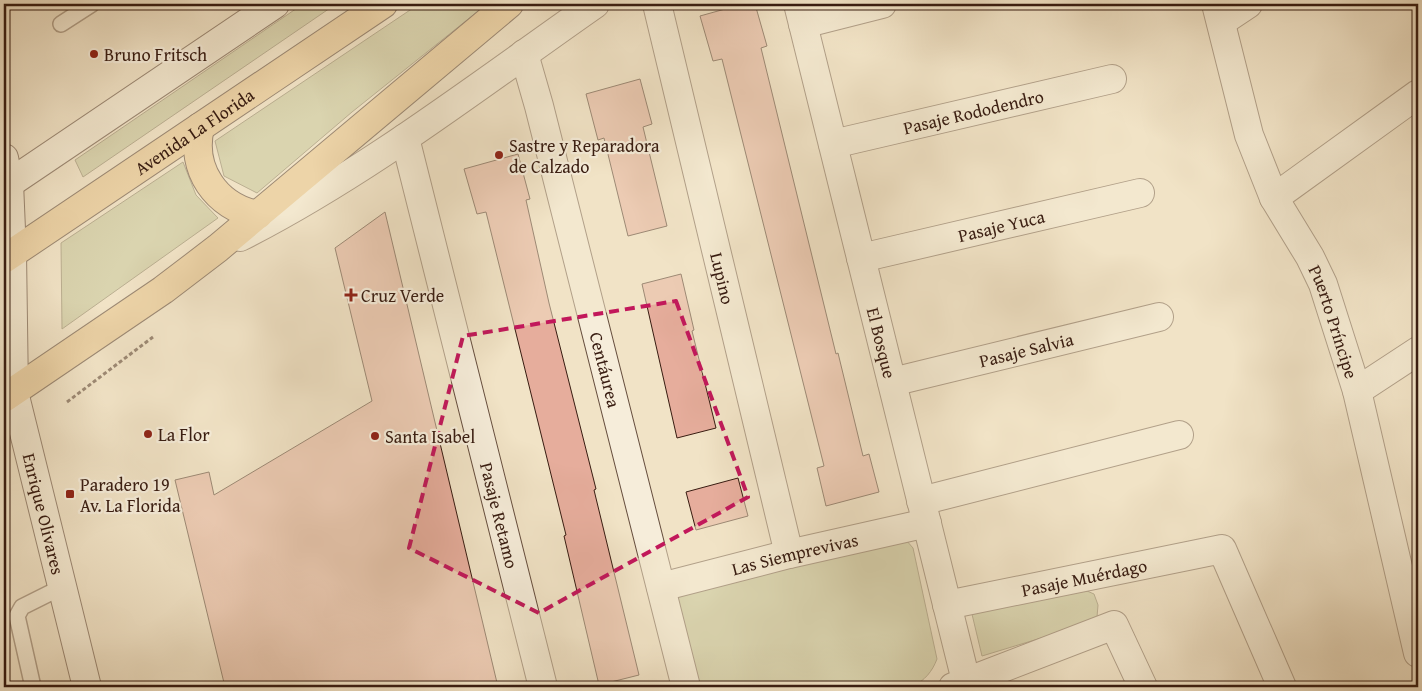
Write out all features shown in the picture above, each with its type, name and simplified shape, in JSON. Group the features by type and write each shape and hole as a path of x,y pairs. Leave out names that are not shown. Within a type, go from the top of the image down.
{"main road":[{"name":"Avenida La Florida","path":"8,256 383,4"},
{"path":"9,395 164,290 218,248 509,4"},
{"path":"200,127 198,157 202,171 209,184 224,201 244,212 258,215"}],"street":[{"path":"218,248 285,214 405,138 595,4"},
{"name":"Lupino","path":"657,4 789,554"},
{"path":"801,14 882,4"},
{"path":"1218,13 1248,4"},
{"path":"5,176 261,7"},
{"name":"Puerto Príncipe","path":"1218,13 1249,135 1274,198 1310,257 1323,284 1357,391 1418,653"},
{"name":"El Bosque","path":"801,14 947,605 959,684 996,679 1114,626 1143,687"},
{"name":"Centáurea","path":"524,54 540,106 686,687"},
{"name":"Pasaje Rododendro","path":"833,144 1112,79"},
{"path":"1274,198 1418,94"},
{"name":"Pasaje Retamo","path":"405,138 542,687"},
{"name":"Enrique Olivares","path":"5,176 8,256 9,395 62,587 87,687"},
{"name":"Pasaje Yuca","path":"861,258 1140,193"},
{"name":"Pasaje Salvia","path":"892,382 1159,317"},
{"path":"1357,391 1418,351"},
{"name":"Las Siemprevivas","path":"661,588 789,554 1179,435"},
{"name":"Pasaje Muérdago","path":"947,605 1222,549 1282,687"}],"lane":[{"path":"61,24 92,4"},
{"path":"33,687 17,616 22,607 62,587"}],"highlighted area":[{"path":"676,301 748,497 539,613 409,548 463,336"}],"green space":[{"path":"303,4 336,4 83,177 75,160"},
{"path":"419,4 487,4 352,112 257,193 224,176 215,141"},
{"path":"183,162 196,195 218,218 62,329 61,243"},
{"path":"906,540 913,548 937,659 933,668 921,682 912,687 695,687 677,599 686,591"},
{"path":"1080,588 1094,594 1098,605 1097,617 1084,625 982,656 971,610"}],"building":[{"path":"743,4 755,4 767,46 761,48 836,354 838,353 863,456 869,454 879,492 826,506 817,468 824,466 722,59 713,61 700,16"},
{"path":"640,79 652,124 643,127 667,226 628,236 604,138 598,140 586,94"},
{"path":"518,154 530,199 526,200 549,303 596,489 594,490 639,675 599,685 564,536 566,535 486,212 477,214 464,169"},
{"name":"Santa Isabel","path":"385,212 498,687 225,687 175,480 209,472 214,495 372,401 335,248"},
{"path":"681,274 694,330 692,331 716,428 677,438 642,284"},
{"path":"738,478 748,516 696,530 686,492"}],"place":[{"name":"Bruno Fritsch","path":"94,54"},
{"name":"Sastre y Reparadora de Calzado","path":"499,155"},
{"name":"Cruz Verde","path":"351,295"},
{"name":"La Flor","path":"148,434"},
{"name":"Santa Isabel","path":"375,436"},
{"name":"Paradero 19 Av. La Florida","path":"70,494"}]}
